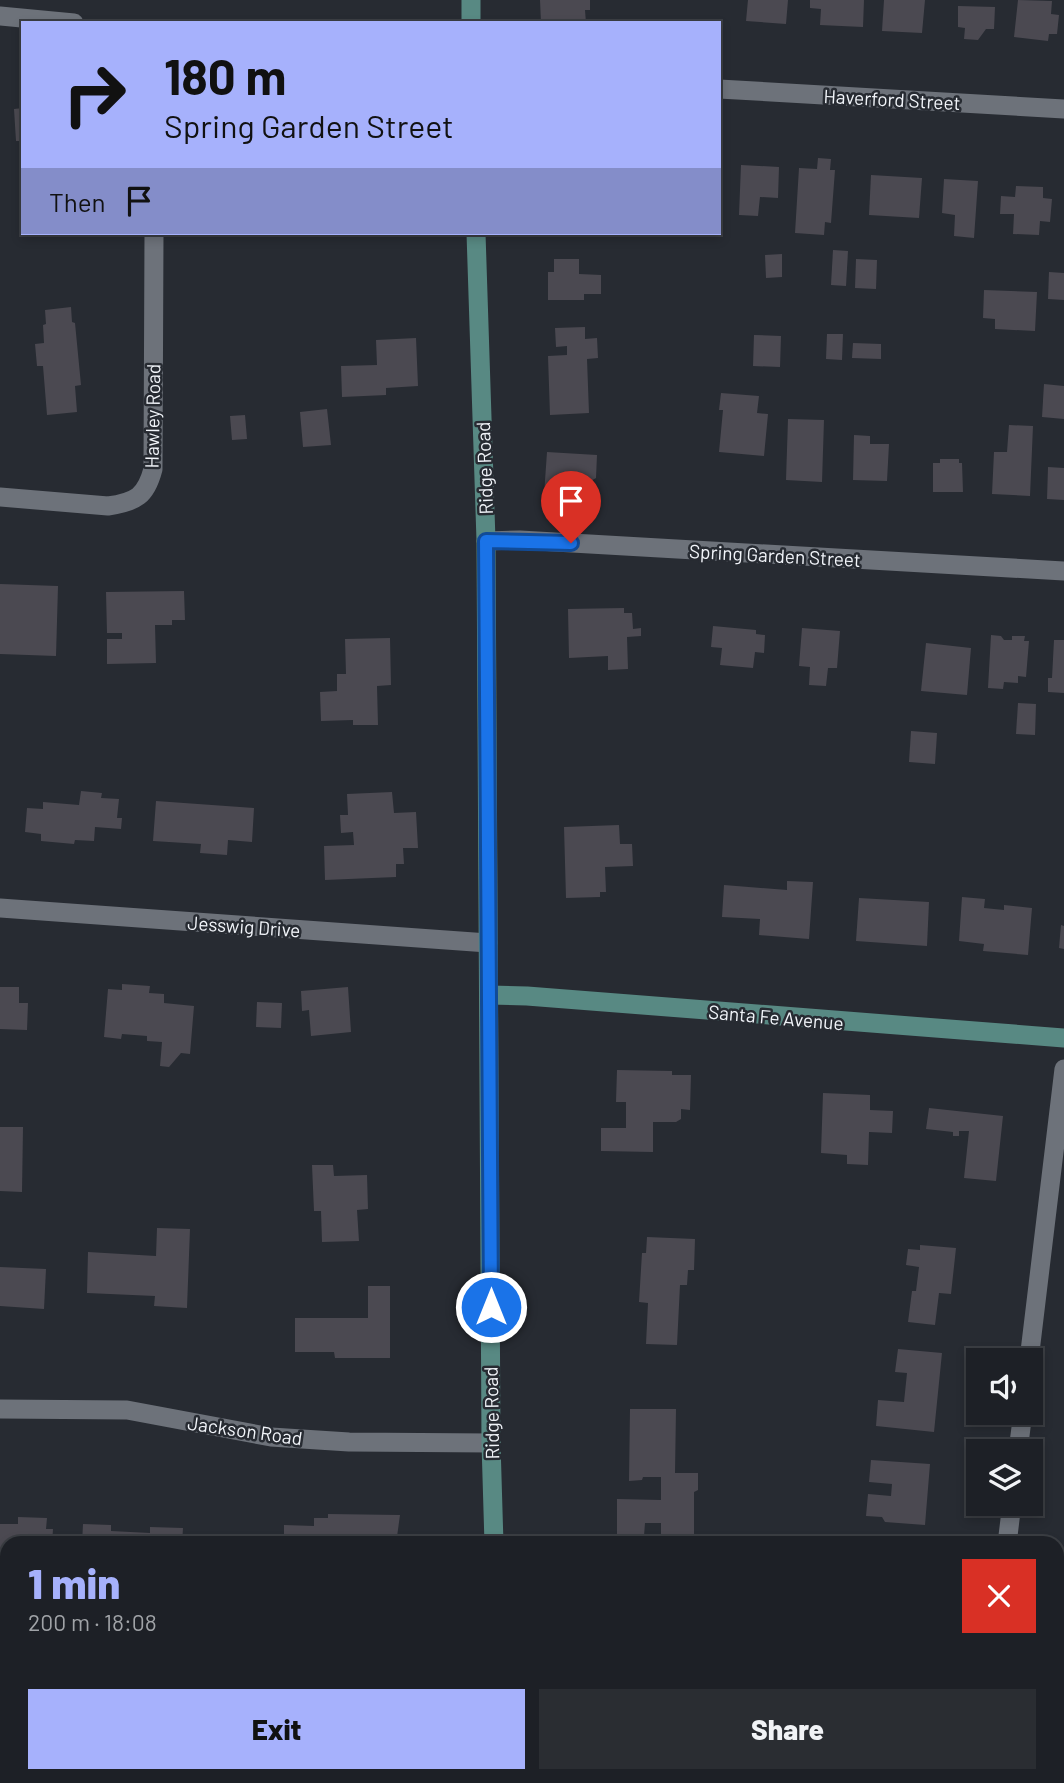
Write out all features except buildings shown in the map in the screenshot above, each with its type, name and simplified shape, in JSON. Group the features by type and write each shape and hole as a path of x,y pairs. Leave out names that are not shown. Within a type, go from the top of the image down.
{"main road":[{"path":"471,0 471,21"},
{"name":"Ridge Road","path":"476,235 486,541 494,1536"},
{"name":"Santa Fe Avenue","path":"489,995 1064,1038"}],"street":[{"path":"0,16 53,21"},
{"name":"Haverford Street","path":"721,89 1064,109"},
{"name":"Hawley Road","path":"0,497 108,506 124,504 139,497 149,485 153,469 154,235"},
{"name":"Spring Garden Street","path":"486,541 520,540 1064,571"},
{"name":"Jesswig Drive","path":"0,908 488,943"},
{"path":"1030,1348 1064,1069"},
{"name":"Jackson Road","path":"0,1409 127,1410 271,1437 349,1442 491,1443"},
{"path":"1008,1536 1010,1516"}],"route":[{"path":"491,1307 486,541 571,543"}]}
